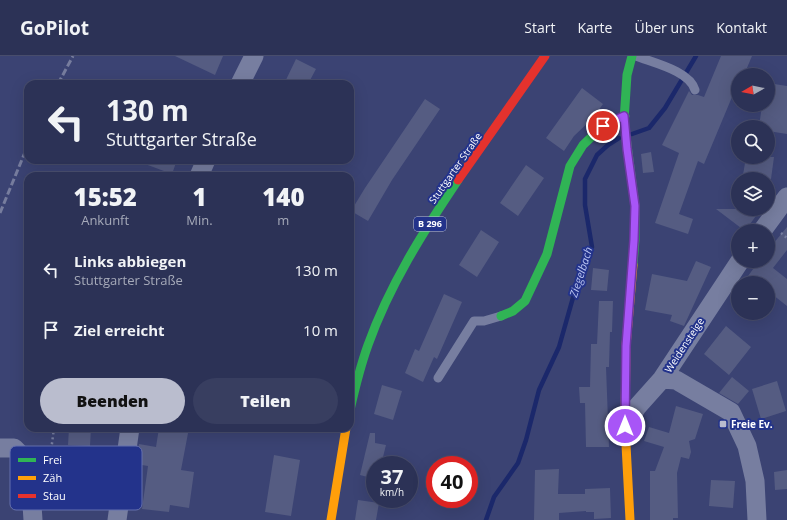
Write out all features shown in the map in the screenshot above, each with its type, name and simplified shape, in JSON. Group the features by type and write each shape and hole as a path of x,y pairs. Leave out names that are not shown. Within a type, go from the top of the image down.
{"street":[{"path":"242,80 254,56"},
{"name":"Stuttgarter Straße","path":"354,396 371,337 406,263 431,222 545,56"},
{"path":"630,520 625,426 626,346 635,206 624,119 627,75 632,56"},
{"path":"501,316 513,311 525,301 547,254 570,166 583,145 603,126 624,119"},
{"path":"767,224 787,197"},
{"name":"Weidensteige","path":"625,426 636,407 662,379 735,268"},
{"path":"662,379 676,380 731,412 747,446 755,481 757,520"},
{"path":"127,446 129,432"},
{"path":"331,520 345,432"},
{"path":"32,510 33,520"},
{"path":"117,520 118,510"}],"lane":[{"path":"636,56 685,76 694,85 695,90"},
{"path":"438,378 474,321 484,321 501,316"}],"path":[{"path":"52,446 54,432"}],"building":[{"path":"175,56 223,56 215,75"},
{"path":"721,56 752,56 747,68 731,68 731,99 704,164 698,161 679,214 693,219 688,234 655,223 679,153 662,145 689,91 692,95 704,97"},
{"path":"296,59 316,69 310,80 286,80"},
{"path":"775,84 787,86 787,134 775,132 775,120 760,120 761,112 775,112"},
{"path":"582,88 603,104 593,118 574,136 564,151 546,138"},
{"path":"425,99 440,109 392,180 368,221 354,213 354,206"},
{"path":"651,152 654,172 643,173 641,154"},
{"path":"145,164 176,164 173,172 167,172"},
{"path":"745,164 773,164 772,172 744,172"},
{"path":"526,165 544,178 518,216 500,203"},
{"path":"716,209 731,209 731,216 756,216 750,224 736,224"},
{"path":"787,227 787,250 775,265 775,242"},
{"path":"481,230 499,242 477,277 459,265"},
{"path":"696,261 711,267 684,326 670,321 672,315 645,310 652,274 687,281"},
{"path":"593,268 609,270 607,291 591,290"},
{"path":"754,268 773,268 787,279 787,306 775,297 775,276 748,276"},
{"path":"444,294 462,302 437,359 434,357 423,382 405,373 415,349 419,351"},
{"path":"599,301 613,301 609,367 606,367 609,447 586,447 585,403 580,403 579,387 590,387 591,344 597,344"},
{"path":"726,326 751,347 729,375 704,354"},
{"path":"732,377 749,391 738,404 719,393"},
{"path":"777,381 786,411 761,419 752,389"},
{"path":"382,385 402,391 393,420 374,414"},
{"path":"676,406 703,414 695,439 689,441 691,452 689,459 681,457 677,473 678,518 673,518 673,520 650,520 650,471 655,471 664,447 644,441 649,427 669,433"},
{"path":"69,432 91,432 90,446 68,445"},
{"path":"158,432 188,432 181,470 194,472 189,508 170,505 169,512 142,509 148,466 142,465 142,446 139,446 139,444 156,447"},
{"path":"370,433 375,433 375,443 386,445 383,456 366,456 366,477 360,475"},
{"path":"274,455 300,460 291,516 265,512"},
{"path":"559,469 558,494 585,494 585,489 610,488 611,518 594,519 594,512 586,511 559,513 559,520 534,520 535,470"},
{"path":"787,470 787,489 775,490 774,472"},
{"path":"711,480 735,481 733,508 709,506"},
{"path":"358,500 366,501 366,508 378,508 376,520 355,520"}],"waterway":[{"name":"Ziegelbach","path":"632,134 649,128 665,108 696,56"},
{"name":"Ziegelbach","path":"486,520 494,497 518,463 526,440 539,390 559,347 576,287 592,247 585,205 585,179 597,155 619,138"}],"railway":[{"path":"60,80 73,56"},
{"path":"0,213 24,155"}],"traffic: fast":[{"path":"632,56 627,75 624,121 635,206 633,265"},
{"path":"501,316 513,311 525,301 547,254 570,166 583,145 603,126 625,116"},
{"path":"354,394 365,353 376,323 396,281 432,219 458,180"}],"traffic: slow":[{"path":"630,520 625,426 626,346 633,265"},
{"path":"331,520 345,432"}],"traffic: jam":[{"path":"458,180 545,56"}],"place":[{"name":"Freie Ev.","path":"723,424"}],"route":[{"path":"603,126 624,116 635,206 626,346 625,426"}]}
